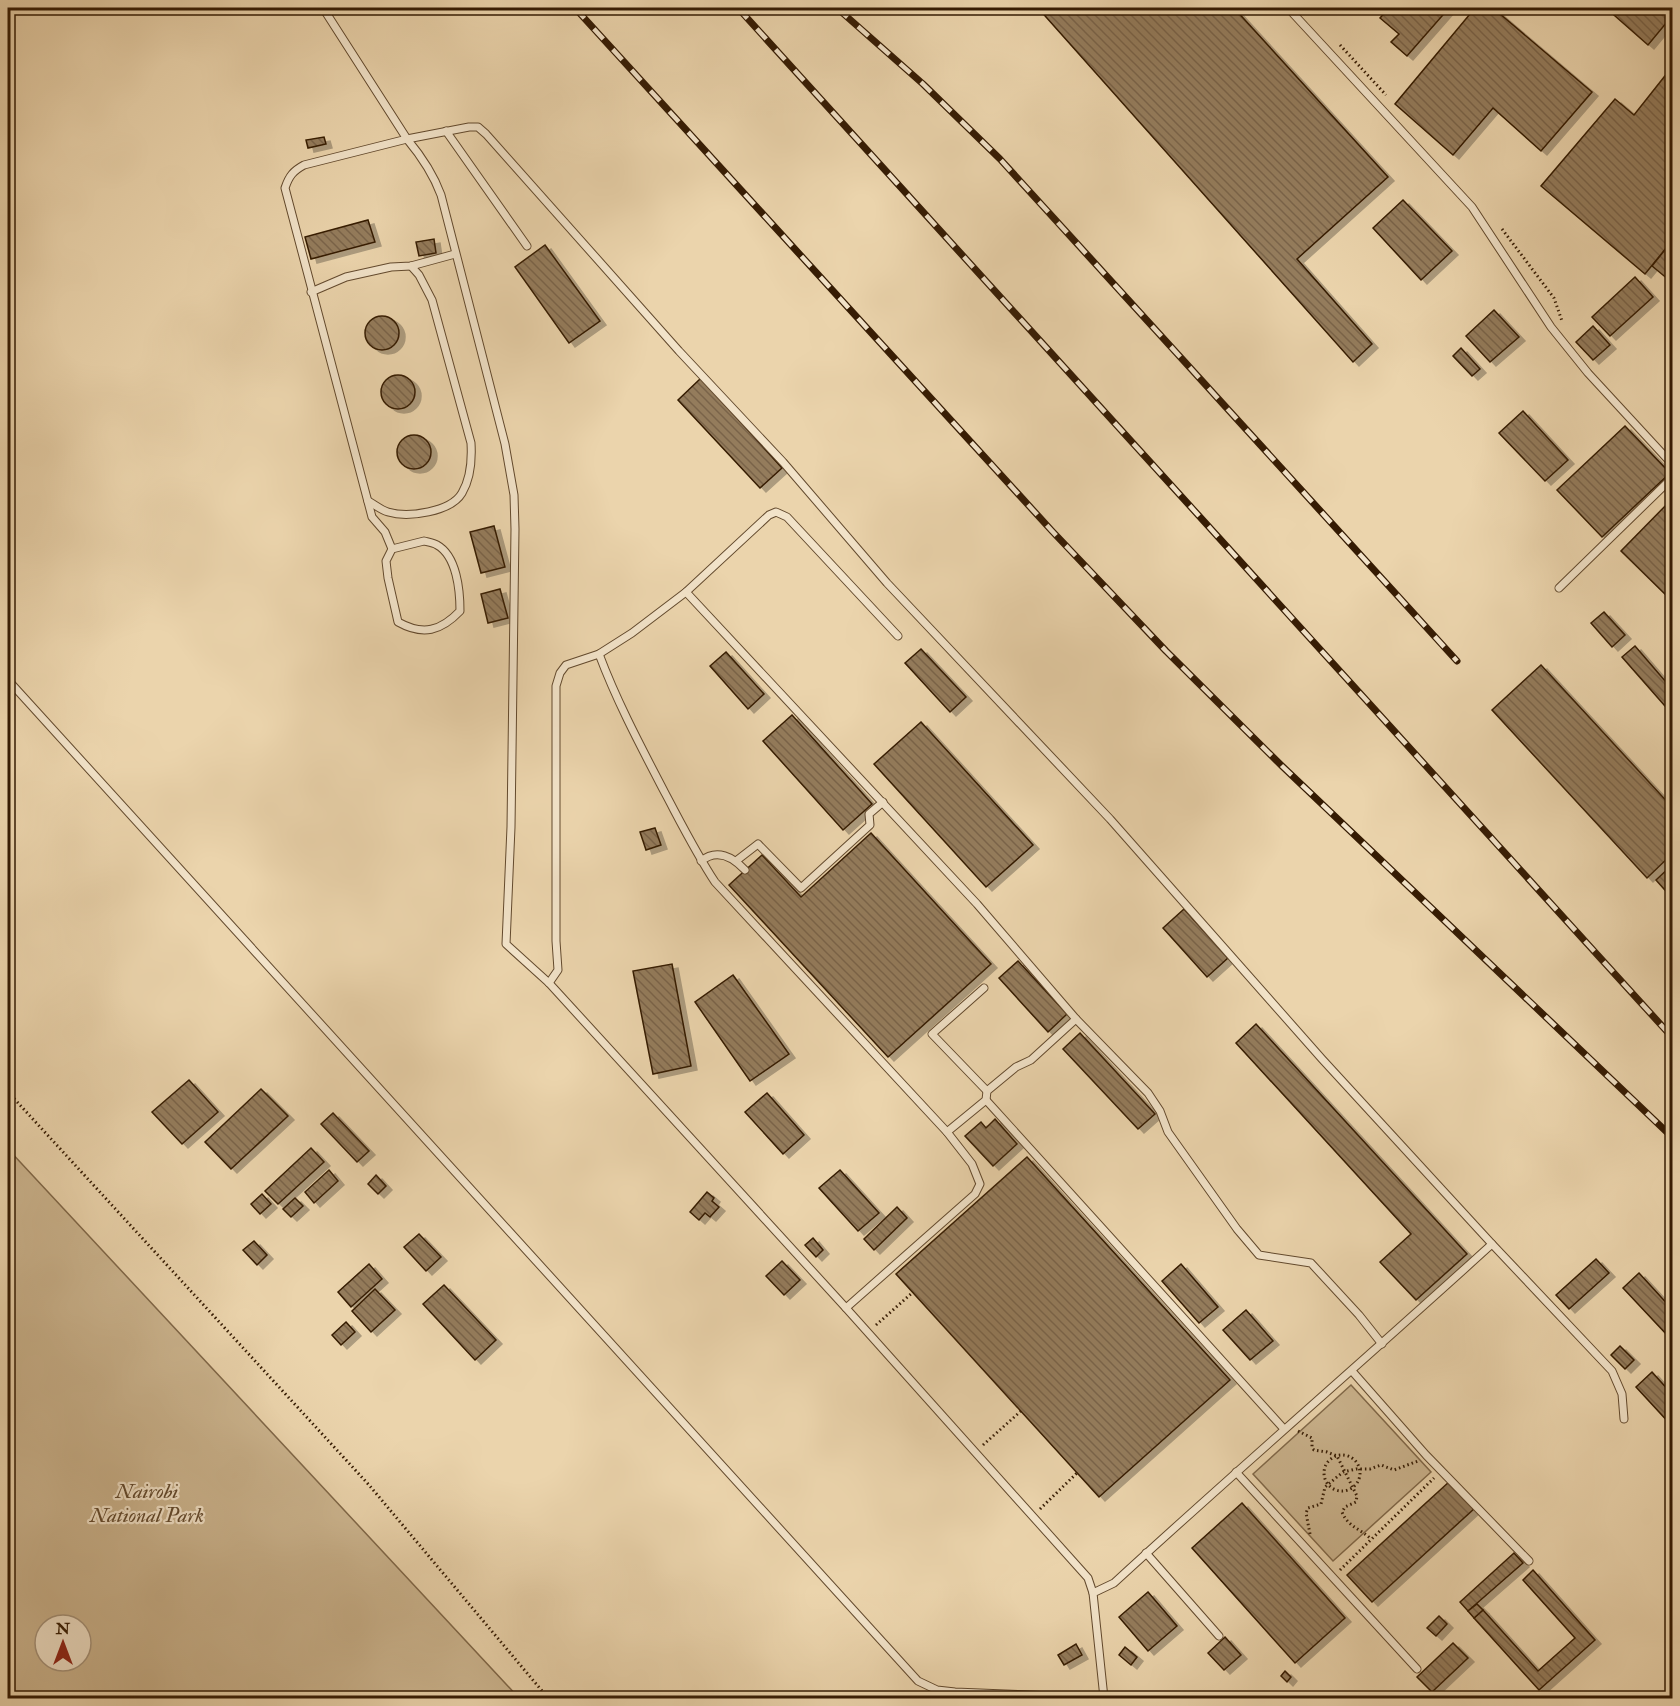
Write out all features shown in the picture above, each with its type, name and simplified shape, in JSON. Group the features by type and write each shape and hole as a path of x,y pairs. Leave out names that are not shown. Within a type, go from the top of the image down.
{"lane":[{"path":"8,680 918,1681 937,1690 955,1692 1104,1698 1093,1593 1088,1578 868,1332 549,982 506,944 511,827 515,530 513,495 505,444 454,254 441,195 434,176 407,139 323,8"},
{"path":"1288,8 1473,207 1551,327 1587,373 1672,464"},
{"path":"392,549 423,541 437,545 450,557 460,595 460,610 450,621 427,630 413,630 398,622 386,561 392,549 386,532 372,517 285,188 294,171 304,165 407,139 478,127 679,351 783,462 887,583 1110,819 1322,1059 1612,1371 1622,1394 1624,1419"},
{"path":"446,131 526,246"},
{"path":"312,292 346,277 392,267 411,266 454,254"},
{"path":"368,501 387,512 411,516 441,509 461,495 472,464 471,443 432,300 419,275 411,266"},
{"path":"1559,588 1672,478"},
{"path":"549,982 558,970 556,686 566,664 599,654 632,633 686,592 769,515 776,512 787,517 898,636"},
{"path":"686,592 977,904 1076,1019 1148,1093 1160,1111 1168,1132 1237,1229 1259,1255 1311,1263 1359,1315 1382,1344"},
{"path":"599,654 613,690 701,861 715,882 947,1132 972,1164 980,1184 975,1194 846,1308"},
{"path":"736,861 759,844 801,888 870,825 869,814 883,802"},
{"path":"701,861 708,855 722,854 736,861 745,870"},
{"path":"984,988 932,1034 987,1091"},
{"path":"947,1132 986,1100 987,1091 1016,1067 1031,1060 1076,1019"},
{"path":"986,1100 1287,1426"},
{"path":"1093,1593 1114,1582 1492,1244"},
{"path":"1352,1371 1426,1455 1529,1562"},
{"path":"1236,1472 1417,1669"},
{"path":"1146,1553 1219,1636"}],"path":[{"path":"8,1092 369,1485 548,1698"},
{"path":"868,1332 913,1292"},
{"path":"975,1453 1021,1411"},
{"path":"1287,1426 1312,1438 1314,1450 1327,1452 1336,1457 1354,1487 1358,1500 1342,1512 1346,1520 1371,1539"},
{"path":"1301,1544 1310,1536 1306,1513 1308,1508 1320,1504 1323,1490 1343,1472 1381,1465 1394,1470 1420,1460 1426,1455"},
{"path":"1347,1456 1360,1469 1359,1481 1354,1487 1338,1491 1328,1484 1324,1472 1329,1461 1336,1457 1347,1456"},
{"path":"1332,1578 1442,1470"},
{"path":"1032,1517 1077,1473"}],"green space":[{"name":"Nairobi National Park","path":"8,1149 519,1698 8,1698"},
{"path":"1351,1385 1431,1472 1333,1561 1253,1474"}],"building":[{"path":"1038,8 1234,8 1388,177 1297,259 1372,344 1353,362"},
{"path":"1389,8 1449,8 1407,56 1391,42 1399,34 1380,18"},
{"path":"1475,8 1493,8 1592,92 1541,151 1493,108 1453,155 1395,104"},
{"path":"1606,8 1672,8 1672,16 1648,45"},
{"path":"1672,67 1672,241 1645,274 1541,186 1615,99 1634,115"},
{"path":"324,137 326,144 308,148 306,140"},
{"path":"1403,200 1452,251 1421,280 1373,228"},
{"path":"368,220 375,242 311,259 305,237"},
{"path":"434,239 436,253 419,256 416,242"},
{"path":"1672,241 1672,276 1669,280 1652,266"},
{"path":"545,245 600,321 569,343 515,267"},
{"path":"1635,277 1653,297 1610,336 1592,317"},
{"path":"1494,310 1519,337 1490,362 1466,336"},
{"path":"382,316 394,321 399,333 394,345 382,350 370,345 365,333 370,321"},
{"path":"1593,326 1610,345 1593,360 1576,342"},
{"path":"1461,348 1480,369 1472,376 1453,356"},
{"path":"398,375 410,380 415,392 410,404 398,409 386,404 381,392 386,380"},
{"path":"701,378 782,468 760,488 678,400"},
{"path":"1523,411 1568,460 1545,481 1499,433"},
{"path":"1625,426 1670,473 1602,537 1557,490"},
{"path":"414,435 426,440 431,452 426,464 414,469 402,464 397,452 402,440"},
{"path":"1672,499 1672,601 1621,551"},
{"path":"494,526 505,567 481,573 470,532"},
{"path":"500,589 508,618 488,623 481,594"},
{"path":"1604,612 1625,635 1612,647 1591,623"},
{"path":"1635,646 1672,689 1672,714 1622,657"},
{"path":"921,649 966,697 950,712 905,663"},
{"path":"726,652 764,694 748,709 710,666"},
{"path":"1541,665 1672,807 1672,854 1647,878 1492,710"},
{"path":"792,715 872,804 843,830 763,741"},
{"path":"921,722 1033,845 986,887 874,764"},
{"path":"655,828 661,845 646,850 640,832"},
{"path":"871,833 991,964 888,1057 729,885 762,855 801,897"},
{"path":"1672,865 1672,898 1656,880"},
{"path":"1184,909 1228,958 1207,977 1163,928"},
{"path":"1018,961 1067,1014 1048,1032 999,978"},
{"path":"672,964 691,1066 653,1074 633,971"},
{"path":"733,975 789,1054 750,1081 695,1002"},
{"path":"1256,1024 1467,1254 1416,1300 1380,1262 1411,1234 1236,1043"},
{"path":"1080,1033 1155,1114 1138,1129 1063,1049"},
{"path":"189,1080 218,1112 182,1144 152,1112"},
{"path":"261,1089 288,1116 231,1169 205,1142"},
{"path":"767,1093 804,1135 783,1154 745,1112"},
{"path":"333,1113 369,1151 357,1162 321,1124"},
{"path":"995,1119 1017,1144 993,1166 965,1136 981,1122 986,1128"},
{"path":"311,1148 324,1162 278,1204 265,1191"},
{"path":"1027,1157 1230,1380 1099,1497 896,1274"},
{"path":"329,1170 338,1181 314,1203 305,1192"},
{"path":"840,1170 879,1213 858,1231 819,1188"},
{"path":"376,1175 386,1186 378,1194 368,1184"},
{"path":"707,1192 719,1207 710,1217 705,1213 699,1220 690,1212"},
{"path":"262,1194 271,1204 260,1214 251,1204"},
{"path":"295,1198 303,1206 291,1217 283,1209"},
{"path":"897,1207 907,1218 874,1250 864,1239"},
{"path":"419,1234 441,1257 426,1271 404,1247"},
{"path":"813,1238 823,1250 816,1257 805,1245"},
{"path":"254,1241 267,1255 257,1265 243,1250"},
{"path":"1596,1259 1609,1273 1569,1309 1556,1295"},
{"path":"782,1261 800,1280 784,1295 766,1276"},
{"path":"369,1264 382,1279 351,1307 338,1292"},
{"path":"1181,1264 1218,1307 1199,1323 1162,1281"},
{"path":"1639,1273 1672,1309 1672,1330 1667,1335 1623,1288"},
{"path":"444,1285 496,1340 475,1360 423,1304"},
{"path":"375,1289 395,1310 371,1332 352,1311"},
{"path":"1246,1310 1273,1341 1250,1360 1223,1330"},
{"path":"346,1322 355,1332 341,1345 332,1335"},
{"path":"1620,1346 1634,1360 1625,1369 1611,1355"},
{"path":"1652,1372 1672,1394 1672,1426 1636,1387"},
{"path":"1450,1481 1475,1508 1372,1602 1347,1575"},
{"path":"1242,1503 1345,1618 1295,1663 1192,1548"},
{"path":"1514,1553 1523,1563 1468,1611 1460,1602"},
{"path":"1533,1570 1595,1640 1539,1690 1474,1618 1483,1610 1538,1671 1575,1638 1523,1580"},
{"path":"1148,1592 1177,1626 1148,1651 1119,1617"},
{"path":"1477,1604 1483,1610 1474,1618 1468,1611"},
{"path":"1439,1616 1447,1624 1436,1636 1427,1628"},
{"path":"1225,1637 1241,1655 1224,1670 1208,1653"},
{"path":"1453,1643 1468,1658 1432,1692 1417,1677"},
{"path":"1076,1644 1082,1655 1064,1665 1058,1655"},
{"path":"1125,1647 1137,1657 1131,1665 1119,1655"},
{"path":"1285,1671 1291,1677 1287,1682 1281,1676"}],"railway":[{"path":"575,8 1052,531 1166,651 1282,766 1672,1137"},
{"path":"738,8 1672,1037"},
{"path":"837,8 923,84 1000,159 1457,661"}]}
